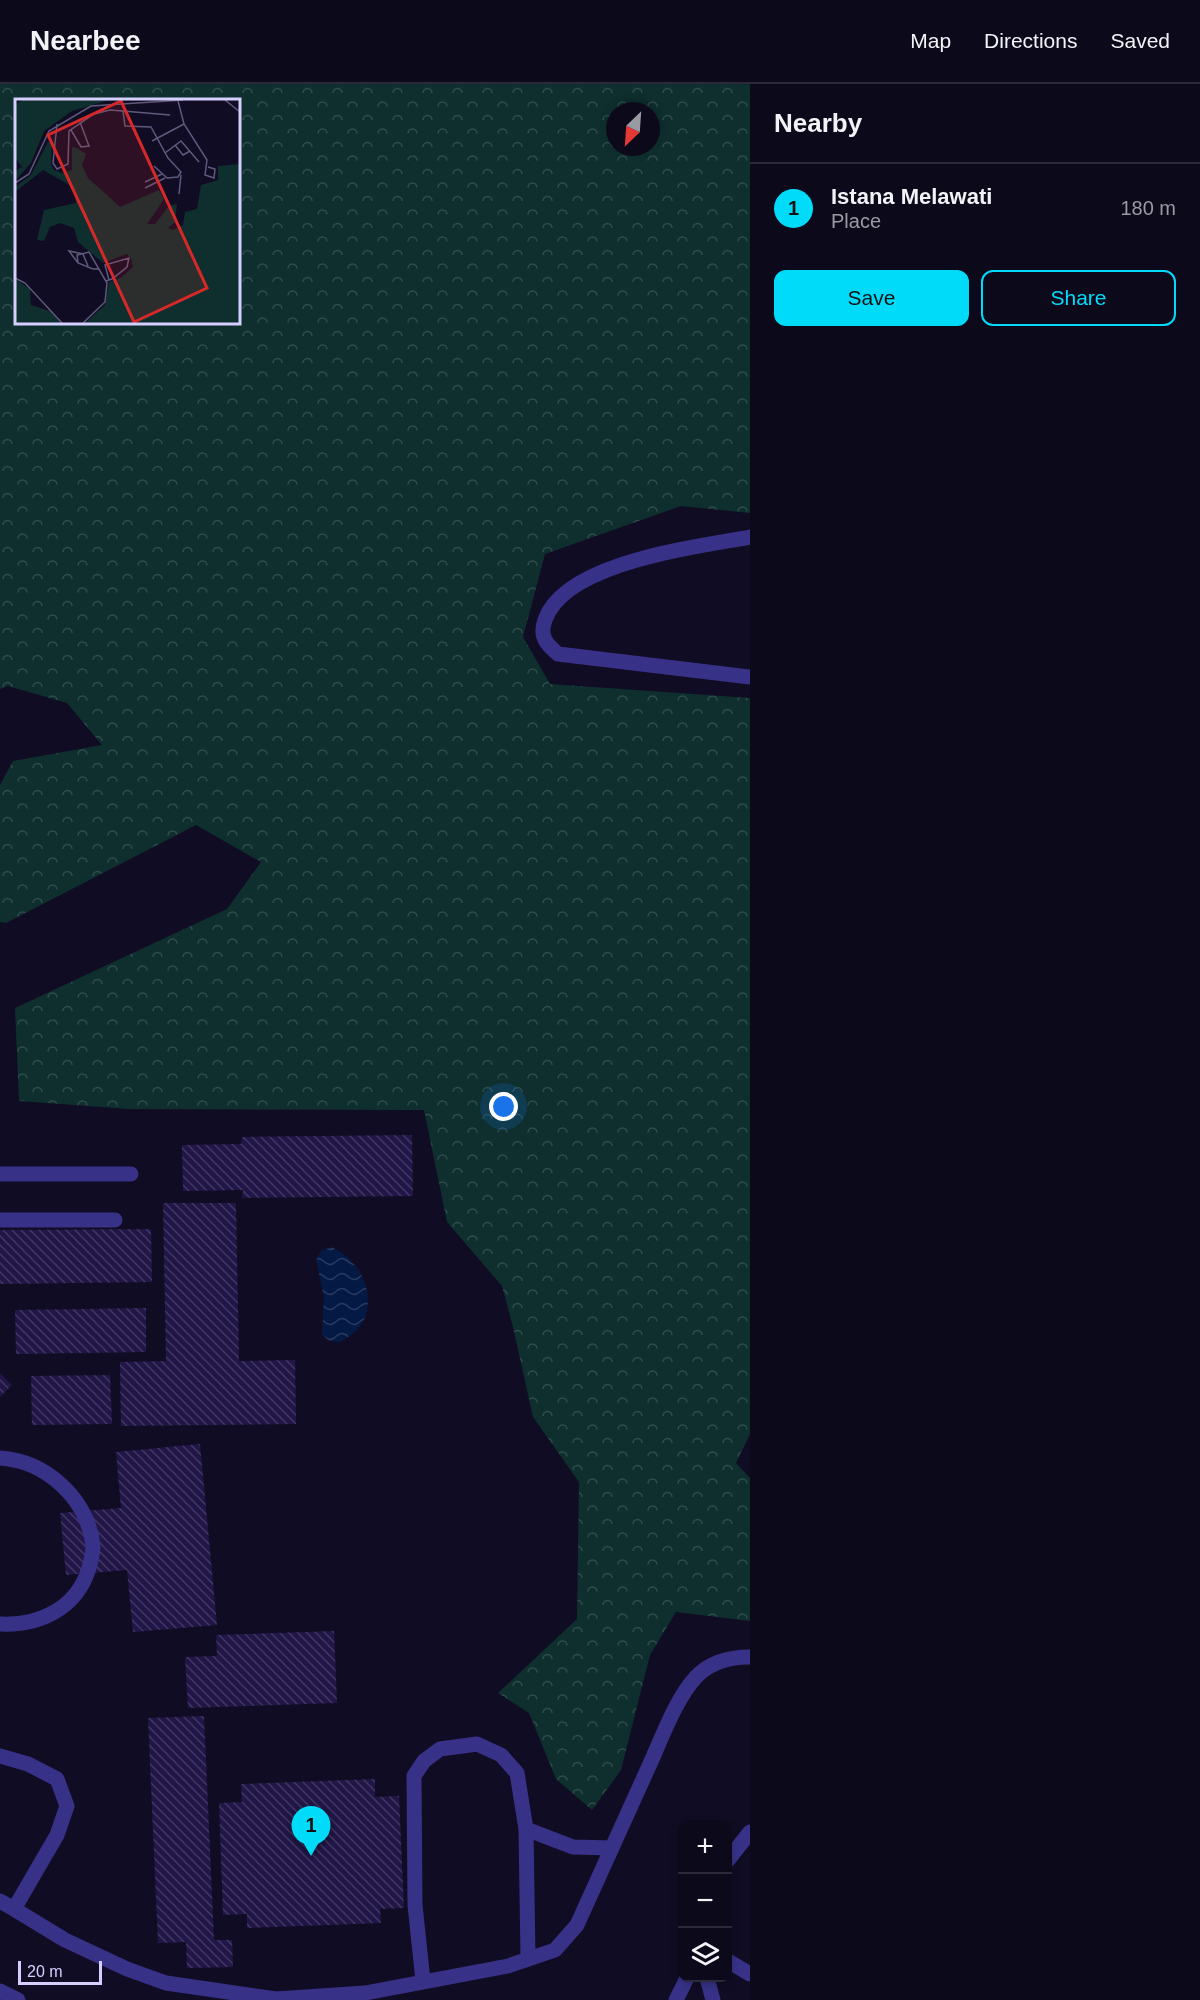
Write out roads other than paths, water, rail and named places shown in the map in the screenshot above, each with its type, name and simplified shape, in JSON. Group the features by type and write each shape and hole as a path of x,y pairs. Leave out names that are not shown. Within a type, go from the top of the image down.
{"street":[{"path":"750,537 639,560 599,572 568,590 548,610 542,628 545,643 558,654 750,677"},
{"path":"0,1174 131,1174"},
{"path":"0,1220 115,1221"},
{"path":"0,1458 29,1463 56,1479 81,1510 93,1547 87,1576 71,1600 61,1609 33,1622 0,1624"},
{"path":"0,1900 65,1940 127,1969 166,1983 276,1999 365,1992 508,1966 555,1950 576,1925 668,1724 696,1677 722,1660 750,1657"},
{"path":"423,1982 415,1905 414,1776 424,1761 440,1749 477,1744 501,1755 517,1773 526,1829 528,1958"},
{"path":"0,1756 28,1764 57,1779 67,1806 57,1835 14,1909"},
{"path":"526,1829 573,1847 612,1848"},
{"path":"732,1855 750,1832"},
{"path":"732,1963 750,1974"},
{"path":"676,2000 685,1982"},
{"path":"708,1982 712,2000"},
{"path":"0,1991 18,2000"}],"water":[{"path":"332,1247 342,1253 357,1268 363,1278 368,1298 362,1324 354,1333 340,1342 329,1341 322,1334 324,1297 316,1260 321,1251"}],"place":[{"name":"Istana Melawati","path":"311,1856"}]}
